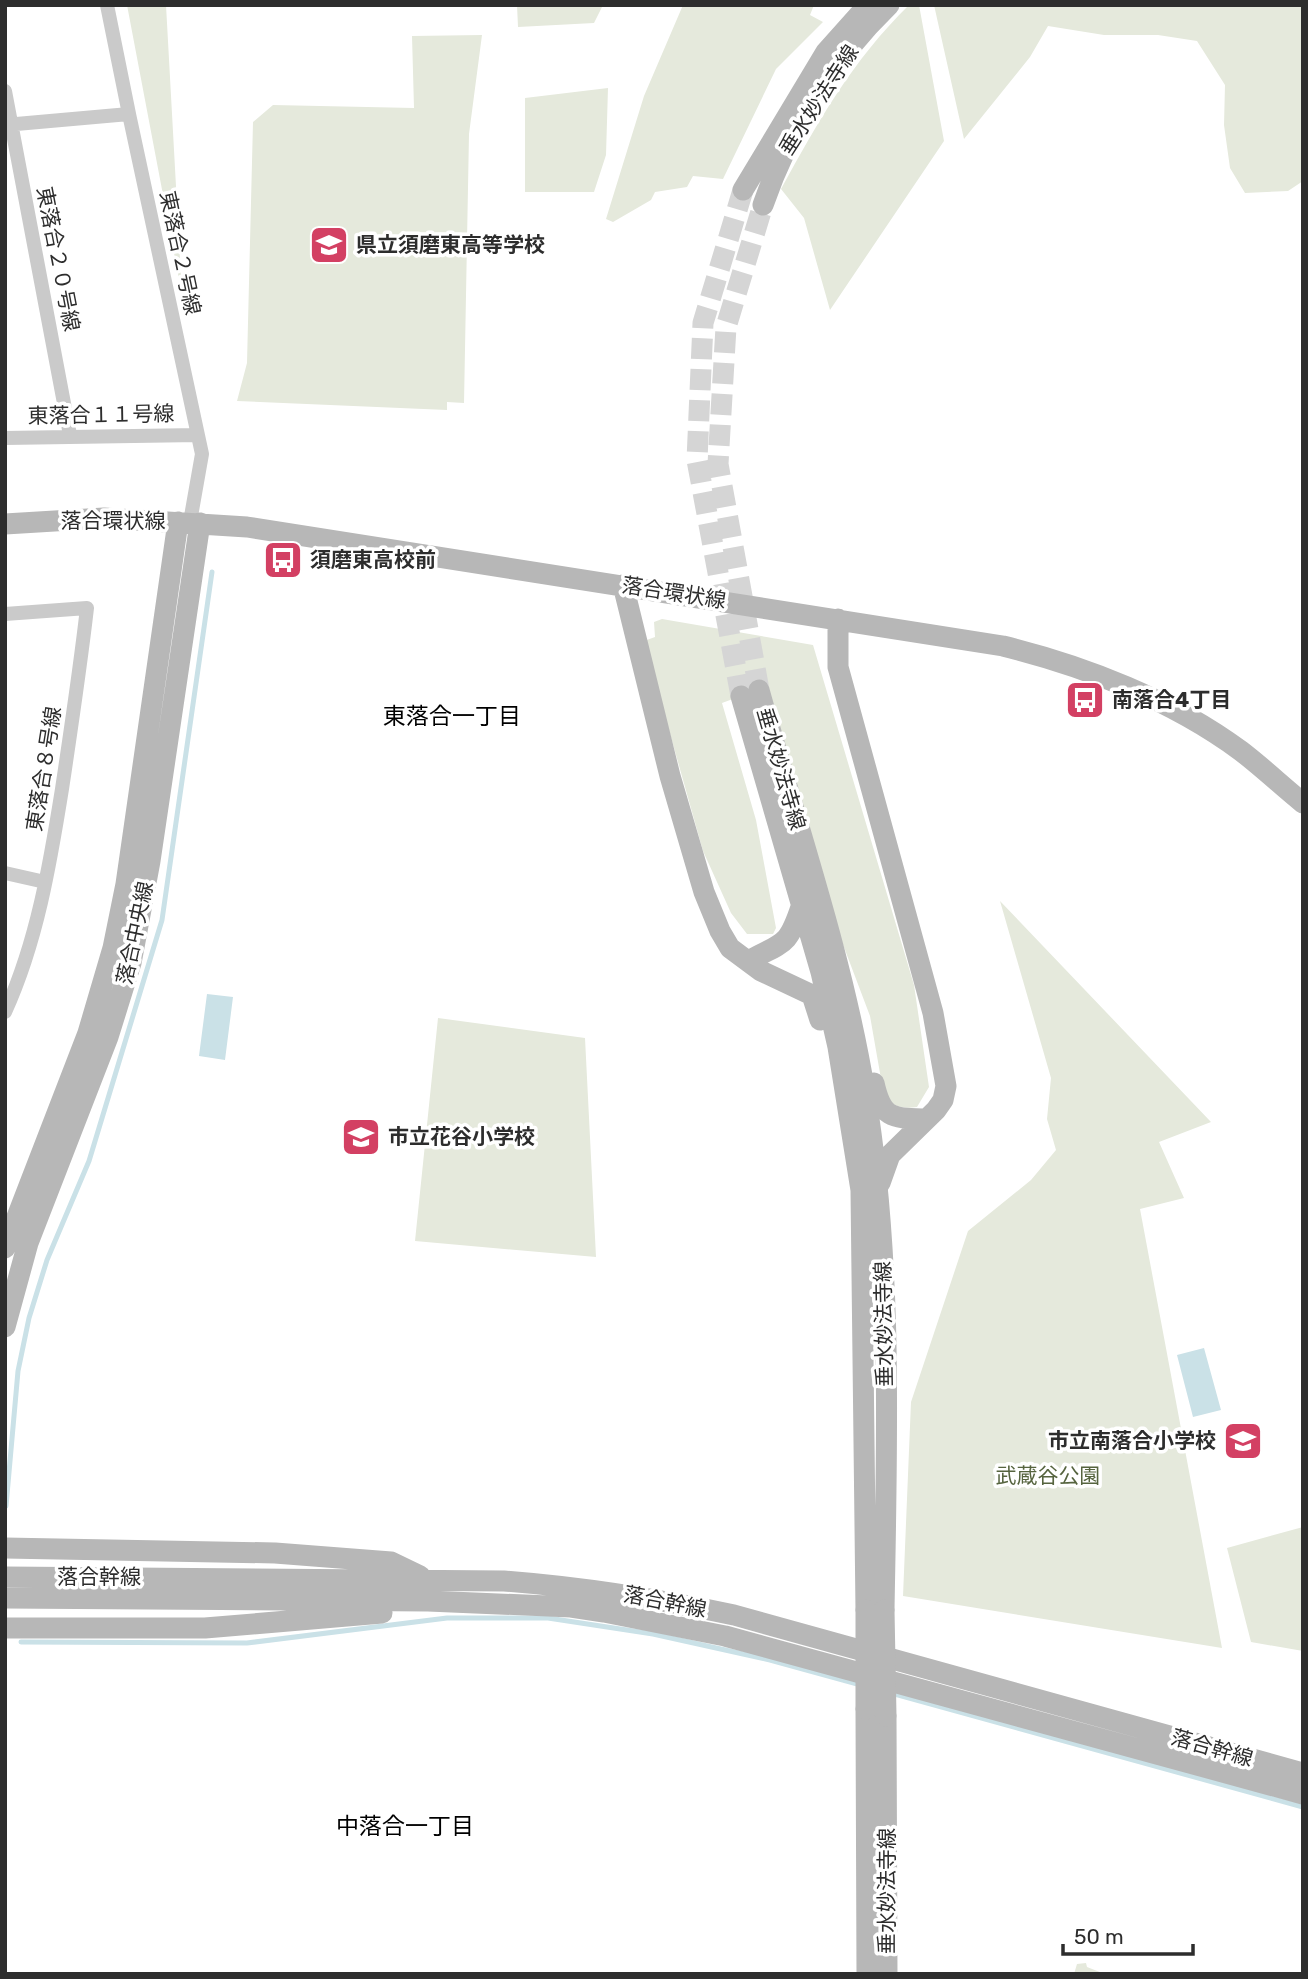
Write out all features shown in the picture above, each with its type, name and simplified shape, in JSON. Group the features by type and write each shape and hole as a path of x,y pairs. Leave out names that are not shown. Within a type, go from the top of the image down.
{"street":[{"name":"東落合２号線","path":"107,5 202,454 189,522"},
{"name":"垂水妙法寺線","path":"743,190 826,52 869,5"},
{"name":"垂水妙法寺線","path":"763,205 775,170 797,127 844,55 889,5"},
{"name":"東落合２０号線","path":"5,91 9,125 70,435"},
{"path":"9,125 129,114"},
{"name":"東落合１１号線","path":"5,438 198,435"},
{"name":"落合環状線","path":"5,524 104,518 247,527 1003,646 1080,669 1165,705 1240,750 1303,803"},
{"name":"落合中央線","path":"5,1248 88,1033 113,948 189,522"},
{"name":"落合中央線","path":"5,1327 28,1243 108,1037 131,963 148,873 189,522"},
{"path":"622,584 670,776 704,892 726,943 761,971 812,995 846,1095"},
{"name":"東落合８号線","path":"5,614 87,608 76,703 45,882 24,965 5,1012"},
{"path":"838,619 838,667 944,1057 946,1086 943,1100 890,1155 878,1188"},
{"name":"垂水妙法寺線","path":"875,1610 883,1267 878,1188 865,1092 844,992 750,693 801,907 821,972 846,1095 861,1190 876,1712 887,1974"},
{"path":"5,873 45,882"},
{"path":"750,960 782,946 793,932 801,907"},
{"path":"844,992 870,1064 880,1106 897,1117 926,1119"},
{"path":"5,1548 275,1553 391,1562 428,1579"},
{"name":"落合幹線","path":"5,1577 428,1579 577,1587 734,1615 1303,1773"},
{"name":"落合幹線","path":"5,1598 428,1601 571,1607 681,1625 1303,1794"},
{"path":"5,1628 205,1628 393,1612 428,1601"},
{"name":"垂水妙法寺線","path":"867,1974 876,1712"}],"green space":[{"path":"127,5 166,5 182,295"},
{"path":"517,5 603,5 594,23 518,27"},
{"path":"683,5 814,5 810,15 823,22 776,69 723,179 693,176 687,187 655,192 651,200 613,222 606,219 644,96"},
{"path":"909,5 919,5 944,141 830,310 804,218 781,189 823,115 853,70"},
{"path":"934,5 1303,5 1303,181 1288,191 1245,193 1230,168 1224,125 1225,85 1197,41 1158,35 1104,35 1048,26 1030,57 964,139"},
{"path":"482,35 469,134 464,403 447,402 447,410 237,401 247,363 253,122 273,105 414,108 412,36"},
{"path":"608,88 606,155 594,192 525,192 525,98"},
{"path":"662,619 813,645 914,985 929,1087 917,1107 899,1106 884,1096 870,1016 825,897 741,696 722,703 756,820 776,928 773,934 747,934 731,913 703,851 644,641 655,637 654,622"},
{"name":"武蔵谷公園","path":"1000,901 1211,1122 1159,1142 1184,1198 1140,1209 1222,1648 903,1596 911,1402 968,1231 1031,1180 1056,1150 1047,1119 1051,1078"},
{"path":"438,1018 585,1038 596,1257 415,1241"},
{"path":"1303,1527 1303,1651 1251,1642 1227,1548"},
{"path":"1086,1963 1087,1967 1105,1974 1074,1974 1077,1964"}],"water":[{"path":"207,994 233,997 225,1060 199,1056"},
{"path":"1204,1348 1221,1410 1193,1417 1177,1355"}],"waterway":[{"path":"6,1506 18,1371 29,1318 47,1260 89,1161 162,920 212,572"},
{"path":"21,1642 247,1643 447,1618 548,1618 653,1634 770,1660 861,1685"},
{"path":"891,1693 1303,1807"}],"tunnel":[{"path":"741,696 697,460 703,323 743,190"},
{"path":"759,690 718,464 726,327 763,205"}],"place":[{"name":"県立須磨東高等学校","path":"329,245"},
{"name":"須磨東高校前","path":"283,560"},
{"name":"南落合4丁目","path":"1085,700"},
{"name":"市立花谷小学校","path":"361,1137"},
{"name":"市立南落合小学校","path":"1243,1441"}],"district":[{"name":"東落合一丁目","path":"452,716"},
{"name":"中落合一丁目","path":"405,1826"}]}
